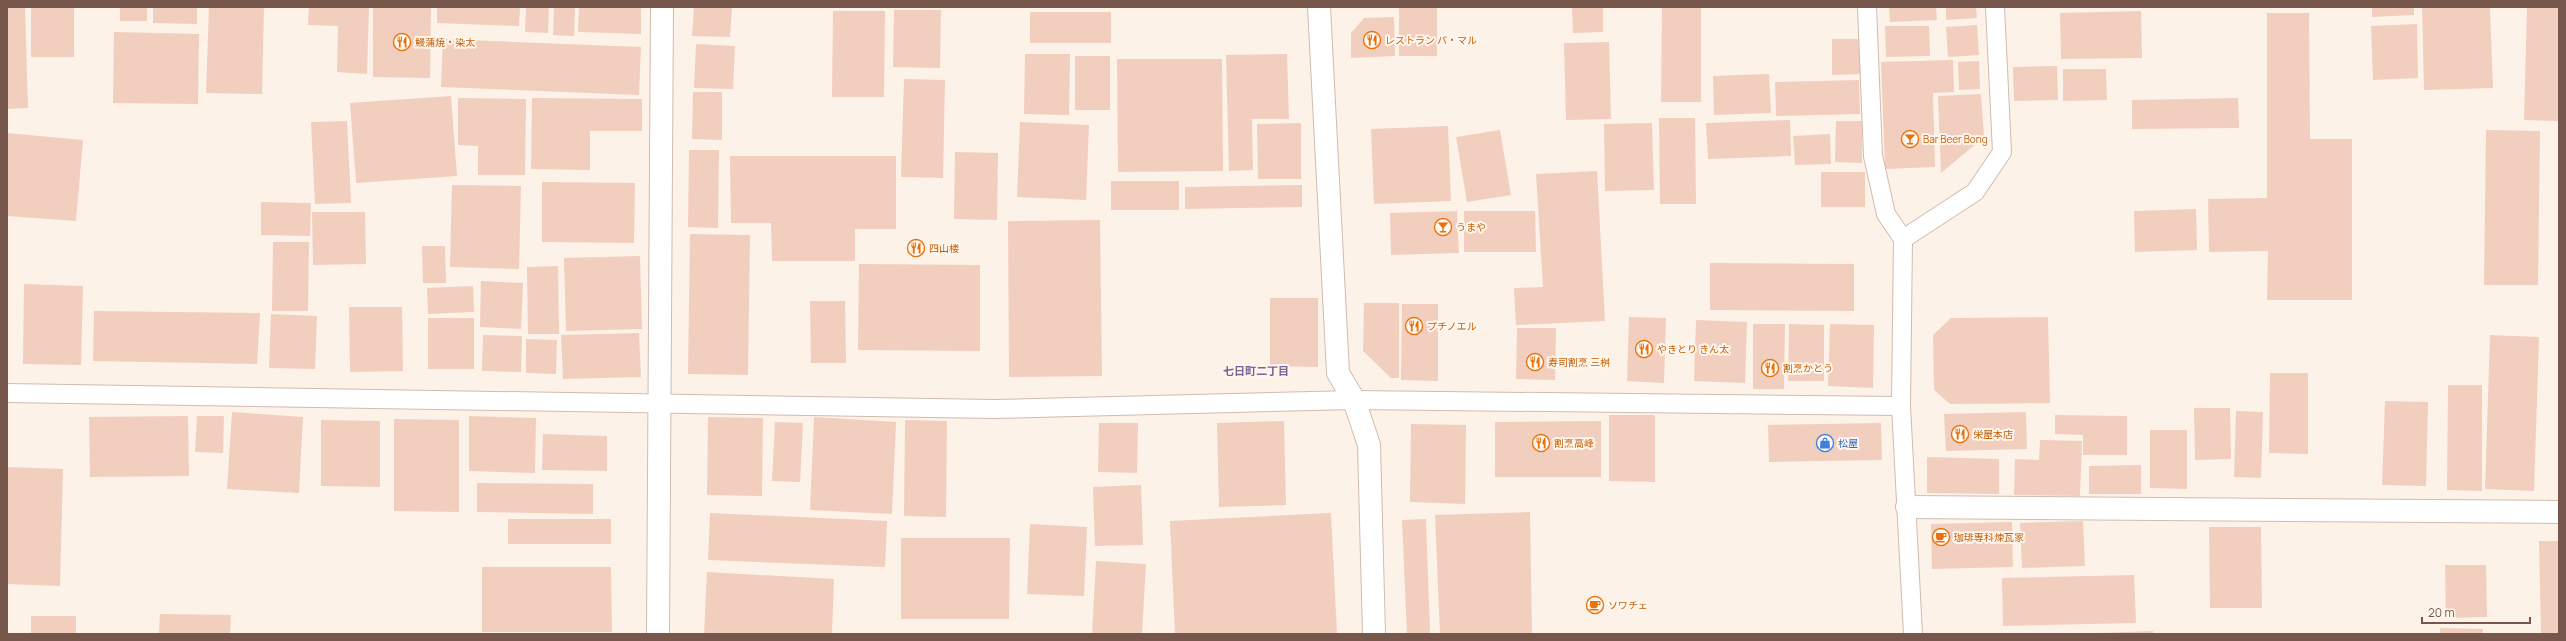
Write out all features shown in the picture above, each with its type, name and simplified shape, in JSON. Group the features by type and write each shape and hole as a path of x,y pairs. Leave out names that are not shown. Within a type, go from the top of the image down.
{"street":[{"path":"658,634 662,7"},
{"path":"1319,7 1338,373 1354,400 1369,445 1374,634"},
{"path":"1907,507 2559,512"}],"lane":[{"path":"1868,7 1873,156 1886,214 1903,239 1901,406 1913,634"},
{"path":"1903,239 1975,192 2002,152 1995,7"},
{"path":"7,392 994,409 1354,400 1901,406"}],"building":[{"path":"7,7 25,7 28,108 7,109"},
{"path":"31,7 74,7 74,57 31,57"},
{"path":"120,7 147,7 147,21 120,21"},
{"path":"153,7 197,7 197,24 153,23"},
{"path":"209,7 264,7 262,94 206,93"},
{"path":"309,7 369,7 367,74 337,72 338,26 308,25"},
{"name":"鰻蒲焼・染太","path":"373,7 431,7 430,78 373,77"},
{"path":"437,7 520,7 519,26 437,23"},
{"path":"526,7 549,7 548,33 525,32"},
{"path":"554,7 575,7 574,36 553,35"},
{"path":"579,7 641,7 641,34 578,32"},
{"path":"694,7 732,7 730,37 692,36"},
{"path":"1399,7 1437,7 1437,56 1399,56"},
{"path":"1572,7 1603,7 1603,32 1573,33"},
{"path":"1662,7 1701,7 1701,102 1661,102"},
{"path":"1889,7 1936,7 1937,20 1890,22"},
{"path":"1946,7 1976,7 1977,18 1946,20"},
{"path":"2372,7 2414,7 2414,15 2372,17"},
{"path":"2422,7 2490,7 2493,88 2424,90"},
{"path":"2527,7 2559,7 2559,121 2524,120"},
{"path":"894,10 941,10 940,68 893,67"},
{"path":"833,11 885,11 884,97 832,97"},
{"path":"2141,11 2142,58 2061,59 2060,13"},
{"path":"1030,12 1111,12 1111,43 1030,43"},
{"path":"2267,13 2309,13 2310,139 2352,139 2352,300 2267,300 2268,251 2209,252 2208,199 2267,198"},
{"path":"1394,17 1395,56 1351,58 1351,33 1364,18"},
{"path":"2417,24 2418,78 2373,80 2371,26"},
{"path":"1977,25 1979,55 1948,57 1946,27"},
{"path":"1885,26 1929,26 1930,56 1886,57"},
{"path":"114,32 199,34 198,104 113,103"},
{"path":"443,39 641,47 639,95 441,87"},
{"path":"1832,39 1861,39 1861,74 1832,75"},
{"path":"1609,42 1611,119 1566,120 1564,43"},
{"path":"696,44 735,46 733,89 694,88"},
{"path":"1025,54 1070,54 1069,115 1024,114"},
{"path":"1287,54 1289,119 1252,119 1253,170 1229,171 1226,55"},
{"path":"1075,56 1110,56 1110,110 1075,110"},
{"path":"1117,59 1222,59 1223,171 1118,172"},
{"path":"1953,60 1954,92 1933,93 1935,167 1885,169 1881,62"},
{"path":"1979,61 1980,89 1959,90 1958,62"},
{"path":"2057,66 2058,100 2014,101 2013,67"},
{"path":"2063,69 2106,69 2107,100 2063,101"},
{"path":"1769,74 1771,113 1714,115 1713,76"},
{"path":"904,79 945,80 943,178 901,177"},
{"path":"1859,80 1860,114 1776,116 1775,82"},
{"path":"693,92 722,92 722,140 692,139"},
{"path":"1981,94 1984,137 1941,173 1938,96"},
{"path":"451,96 457,176 356,183 350,103"},
{"path":"458,98 526,99 525,175 478,175 478,146 458,145"},
{"path":"532,98 642,99 642,131 590,131 590,170 531,169"},
{"path":"2238,98 2239,128 2132,129 2132,100"},
{"path":"1659,118 1695,118 1696,204 1660,204"},
{"path":"1790,120 1791,156 1708,159 1706,123"},
{"path":"347,121 351,203 315,204 311,122"},
{"path":"1836,121 1862,121 1862,163 1835,162"},
{"path":"1020,122 1089,125 1086,200 1017,197"},
{"path":"1301,123 1301,179 1258,179 1257,124"},
{"path":"1652,123 1654,190 1605,191 1604,124"},
{"path":"1448,126 1451,201 1374,204 1371,129"},
{"path":"1500,130 1511,195 1467,202 1456,137"},
{"path":"2486,130 2540,131 2538,285 2484,285"},
{"path":"7,133 83,140 76,221 7,216"},
{"path":"1830,134 1831,164 1795,165 1793,136"},
{"path":"689,150 719,150 718,228 688,227"},
{"path":"955,152 998,153 997,220 954,219"},
{"path":"730,156 896,156 896,229 855,229 855,261 772,261 771,223 731,223"},
{"path":"1597,171 1605,321 1516,325 1514,288 1543,287 1536,174"},
{"path":"1821,172 1865,172 1865,207 1821,207"},
{"path":"1111,181 1179,181 1179,210 1111,210"},
{"path":"542,182 635,183 634,243 542,242"},
{"path":"452,185 521,186 519,269 450,267"},
{"path":"1302,185 1302,207 1185,209 1185,187"},
{"path":"261,202 311,203 310,236 261,235"},
{"path":"2196,209 2197,250 2135,252 2134,211"},
{"path":"1457,211 1459,253 1391,255 1390,213"},
{"path":"1464,211 1535,211 1536,252 1464,252"},
{"path":"312,212 365,212 366,264 313,265"},
{"path":"1100,220 1102,376 1009,377 1008,221"},
{"path":"690,234 750,235 748,375 688,374"},
{"path":"273,242 309,242 308,311 272,311"},
{"path":"422,246 445,246 446,283 423,283"},
{"path":"640,256 642,329 566,331 564,258"},
{"path":"1710,263 1854,264 1854,311 1710,310"},
{"path":"859,264 980,265 980,351 858,350"},
{"path":"558,266 559,334 528,334 527,267"},
{"path":"481,281 523,283 521,329 480,327"},
{"path":"24,284 83,286 81,365 23,364"},
{"path":"473,286 474,312 428,314 427,288"},
{"path":"1270,298 1318,298 1318,367 1270,366"},
{"path":"810,301 845,301 846,363 811,363"},
{"path":"1364,303 1399,303 1399,378 1391,378 1363,351"},
{"path":"1402,304 1438,304 1438,381 1401,380"},
{"path":"349,307 402,307 403,371 350,372"},
{"path":"94,311 260,313 257,364 93,361"},
{"path":"271,314 317,316 315,369 269,368"},
{"path":"1629,317 1666,318 1664,383 1627,381"},
{"path":"2048,317 2050,403 1950,404 1934,390 1933,335 1951,318"},
{"path":"428,318 474,318 474,369 428,369"},
{"path":"1696,320 1747,322 1745,383 1694,381"},
{"path":"1753,324 1785,324 1784,389 1753,389"},
{"path":"1789,324 1824,325 1824,381 1788,381"},
{"path":"1830,324 1874,325 1873,388 1828,386"},
{"path":"1517,328 1556,328 1555,380 1516,379"},
{"path":"639,333 641,377 563,379 561,335"},
{"path":"483,335 522,336 521,372 482,371"},
{"path":"2490,335 2539,337 2534,491 2485,489"},
{"path":"526,339 557,340 556,374 526,373"},
{"path":"2270,373 2308,373 2308,454 2269,453"},
{"path":"2448,385 2482,385 2482,491 2447,490"},
{"path":"2385,401 2428,402 2426,486 2382,485"},
{"path":"2194,408 2230,408 2231,459 2195,460"},
{"path":"2236,411 2263,412 2261,478 2234,477"},
{"path":"232,412 303,417 299,493 227,489"},
{"path":"2026,412 2027,449 1946,451 1944,414"},
{"path":"1609,415 1655,415 1655,482 1609,481"},
{"path":"2055,415 2127,416 2127,455 2083,455 2083,435 2055,434"},
{"path":"188,416 189,476 90,477 89,417"},
{"path":"197,416 224,416 223,453 195,452"},
{"path":"469,416 536,418 535,473 469,471"},
{"path":"708,417 763,418 762,496 707,495"},
{"path":"814,417 896,422 892,514 810,510"},
{"path":"394,419 459,420 459,512 394,511"},
{"path":"321,420 380,421 380,487 321,486"},
{"path":"905,420 947,421 946,517 904,516"},
{"path":"1284,421 1286,505 1219,507 1217,423"},
{"path":"1601,421 1601,477 1495,477 1495,422"},
{"path":"775,422 803,423 800,482 772,481"},
{"path":"1099,423 1138,423 1137,473 1098,472"},
{"name":"松屋","path":"1881,423 1882,460 1769,462 1768,425"},
{"path":"1411,424 1466,425 1465,504 1410,502"},
{"path":"2150,430 2187,430 2187,489 2150,488"},
{"path":"543,434 607,436 607,471 542,470"},
{"path":"2040,440 2082,441 2080,496 2014,495 2015,459 2039,460"},
{"path":"1927,457 1999,459 1999,494 1927,493"},
{"path":"2141,465 2141,494 2089,494 2089,466"},
{"path":"7,467 63,469 60,586 7,584"},
{"path":"477,483 593,484 593,514 477,512"},
{"path":"1141,485 1143,545 1095,546 1093,487"},
{"path":"1530,512 1532,634 1440,634 1435,515"},
{"path":"710,513 887,521 885,567 708,560"},
{"path":"1331,513 1337,634 1175,634 1170,521"},
{"path":"508,519 611,519 611,544 508,544"},
{"path":"1426,519 1430,634 1407,634 1402,520"},
{"path":"2083,521 2085,566 2022,568 2020,523"},
{"path":"2012,522 2013,567 1932,569 1931,524"},
{"path":"1030,524 1087,527 1084,596 1027,594"},
{"path":"2209,527 2261,527 2262,608 2210,608"},
{"path":"901,538 1010,538 1009,619 901,619"},
{"path":"2539,541 2559,541 2559,634 2541,634"},
{"path":"1096,561 1146,564 1142,634 1092,634"},
{"path":"2445,565 2486,565 2487,617 2446,618"},
{"path":"482,567 611,567 612,632 482,632"},
{"path":"707,572 834,579 832,634 704,634"},
{"path":"2134,575 2136,623 2003,626 2002,578"},
{"path":"160,614 231,615 230,634 159,634"},
{"path":"31,616 76,616 76,634 31,634"},
{"path":"2440,628 2483,629 2483,634 2440,634"},
{"path":"2153,631 2153,634 2098,634 2098,633"}],"place":[{"name":"レストラン パ・マル","path":"1372,40"},
{"name":"鰻蒲焼・染太","path":"402,42"},
{"name":"Bar Beer Bong","path":"1910,139"},
{"name":"うまや","path":"1443,227"},
{"name":"四山楼","path":"916,248"},
{"name":"プチノエル","path":"1414,326"},
{"name":"やきとり きん太","path":"1644,349"},
{"name":"寿司割烹 三桝","path":"1535,362"},
{"name":"割烹かとう","path":"1770,368"},
{"name":"栄屋本店","path":"1960,434"},
{"name":"割烹高峰","path":"1541,443"},
{"name":"松屋","path":"1825,443"},
{"name":"珈琲専科煉瓦家","path":"1941,537"},
{"name":"ソワチェ","path":"1595,605"}],"district":[{"name":"七日町二丁目","path":"1256,370"}]}
